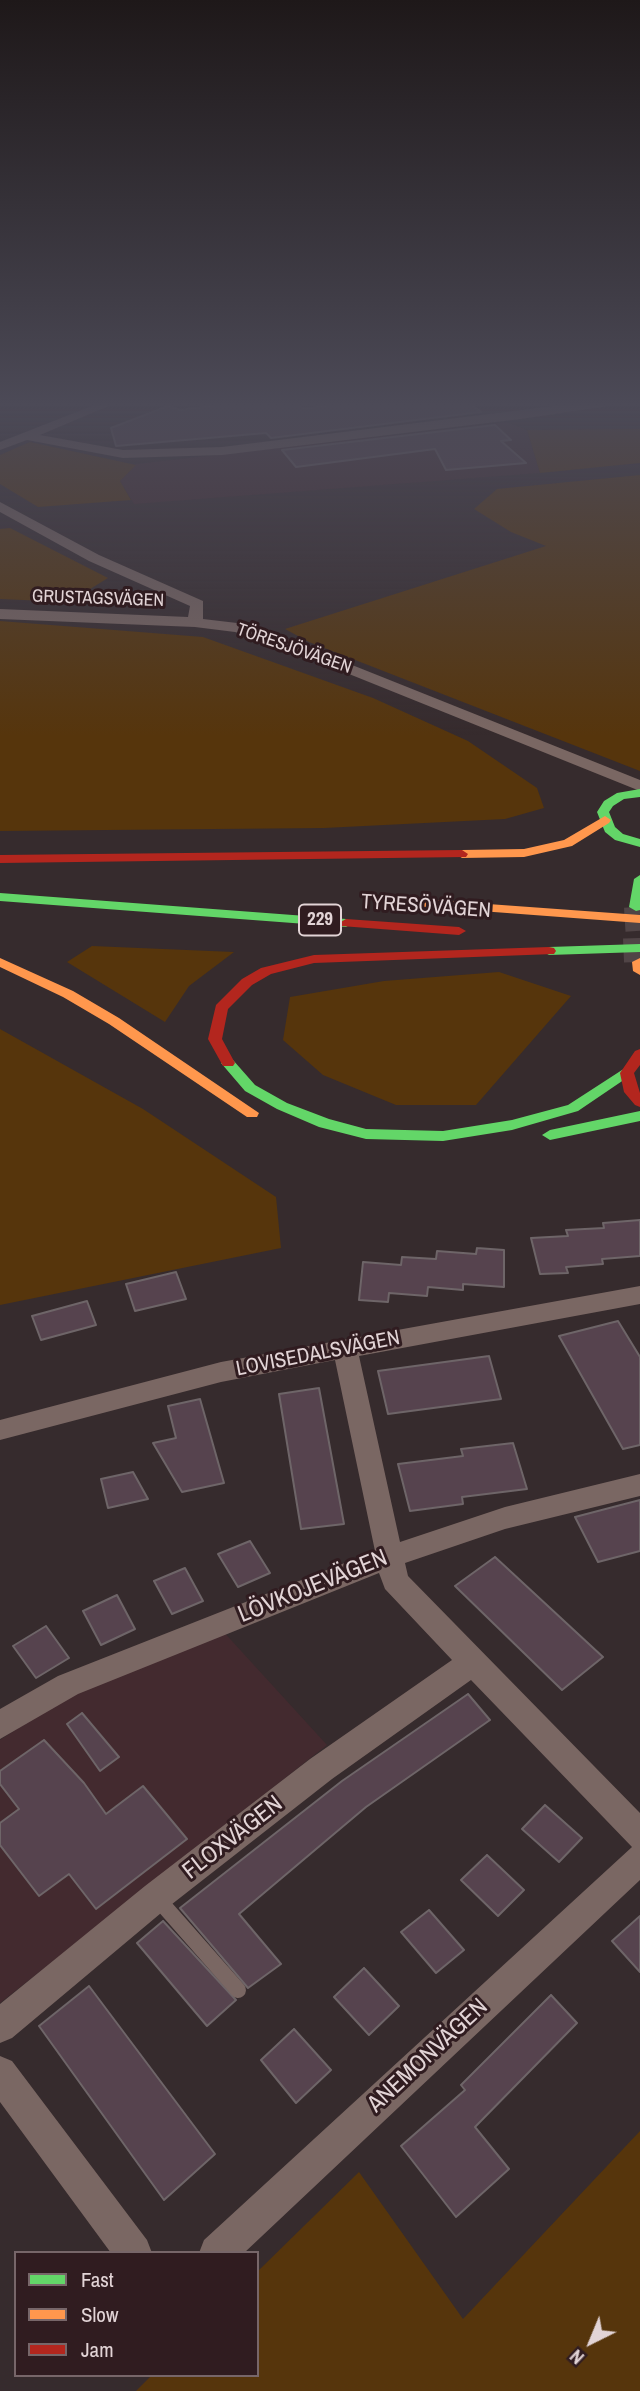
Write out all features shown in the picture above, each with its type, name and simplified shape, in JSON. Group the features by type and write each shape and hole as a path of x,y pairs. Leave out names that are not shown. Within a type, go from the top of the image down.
{"main road":[{"path":"0,859 524,853 568,843 621,796 640,793"},
{"path":"606,812 609,829 632,850 640,867"},
{"path":"619,837 640,843"},
{"path":"0,872 42,875"},
{"path":"638,913 640,879"},
{"name":"TYRESÖVÄGEN","path":"0,897 473,932"},
{"name":"TYRESÖVÄGEN","path":"402,902 638,913"},
{"name":"TYRESÖVÄGEN","path":"515,935 640,956"},
{"path":"640,956 314,959 265,971 247,982 221,1008 215,1039 222,1057 250,1088 313,1119 366,1134 443,1136 512,1125 573,1108 627,1073 640,1054"},
{"path":"0,962 68,994 102,1014 266,1122"},
{"path":"627,1073 631,1092 640,1102"},
{"path":"535,1139 640,1116"}],"street":[{"path":"14,514 94,558 198,604 195,622"},
{"name":"GRUSTAGSVÄGEN","path":"0,614 195,622"},
{"name":"TÖRESJÖVÄGEN","path":"195,622 237,628 277,640 640,786"},
{"name":"TÖRESJÖVÄGEN","path":"574,760 597,781 606,812"},
{"name":"LOVISEDALSVÄGEN","path":"0,1430 221,1372 640,1295"},
{"path":"345,1348 395,1581 640,1835"},
{"name":"LÖVKOJEVÄGEN","path":"0,1725 68,1685 389,1557 505,1518 640,1485"},
{"name":"FLOXVÄGEN","path":"0,2026 156,1897 321,1769 474,1661"},
{"name":"ANEMONVÄGEN","path":"218,2251 640,1859"},
{"path":"0,2073 133,2251"}],"lane":[{"path":"156,1897 239,1990"}],"shaded area":[{"path":"481,514 640,514 640,771 309,642 285,629 546,546 511,532"},
{"path":"10,528 108,578 69,602 0,599 0,529"},
{"path":"0,621 203,637 373,698 468,741 537,788 544,808 505,819 324,828 0,831"},
{"path":"92,946 234,952 189,986 165,1022 67,962"},
{"path":"499,972 571,996 476,1105 396,1105 323,1075 283,1040 290,997 384,981"},
{"path":"0,1029 143,1109 276,1197 281,1248 0,1305"},
{"path":"221,1629 327,1745 0,2003 0,1740 76,1690"},
{"path":"640,2131 640,2391 136,2391 150,2377 259,2377 259,2270 359,2172 463,2319"}],"building":[{"path":"640,1220 640,1256 602,1259 603,1264 566,1267 568,1273 540,1274 531,1238 568,1236 566,1230 604,1228 603,1223"},
{"path":"477,1248 504,1250 504,1287 463,1284 463,1290 428,1287 427,1296 389,1293 388,1302 359,1300 363,1262 401,1265 402,1257 436,1259 437,1251 476,1254"},
{"path":"176,1272 186,1299 135,1311 126,1284"},
{"path":"87,1301 96,1325 41,1340 32,1316"},
{"path":"618,1321 640,1357 640,1445 623,1449 559,1336"},
{"path":"489,1356 501,1399 388,1414 378,1371"},
{"path":"319,1388 344,1524 301,1529 279,1394"},
{"path":"200,1399 224,1483 182,1492 153,1443 176,1438 168,1406"},
{"path":"513,1443 527,1489 462,1497 463,1504 410,1511 398,1464 463,1456 461,1449"},
{"path":"133,1472 148,1499 108,1508 101,1479"},
{"path":"640,1500 640,1551 598,1562 575,1517"},
{"path":"250,1541 270,1573 238,1587 218,1554"},
{"path":"495,1557 603,1657 562,1690 455,1586"},
{"path":"185,1568 203,1601 172,1614 154,1581"},
{"path":"117,1595 135,1629 101,1645 83,1611"},
{"path":"46,1626 69,1658 36,1678 13,1646"},
{"path":"468,1694 490,1720 366,1807 239,1914 281,1964 248,1988 180,1908 342,1781"},
{"path":"82,1713 119,1757 100,1771 67,1724"},
{"path":"44,1740 84,1783 106,1814 143,1786 187,1839 96,1909 69,1874 39,1896 0,1845 0,1823 19,1809 0,1784 0,1771"},
{"path":"545,1805 582,1838 559,1862 522,1829"},
{"path":"487,1855 524,1890 498,1916 461,1880"},
{"path":"429,1910 464,1950 436,1973 401,1932"},
{"path":"640,1916 640,1972 612,1941"},
{"path":"163,1921 236,2000 207,2026 137,1943"},
{"path":"364,1968 399,2006 369,2035 334,1997"},
{"path":"89,1986 215,2154 164,2200 39,2026"},
{"path":"551,1995 577,2023 475,2127 509,2169 456,2217 401,2146 465,2090 461,2085"},
{"path":"294,2029 331,2070 296,2103 261,2060"}],"tunnel":[{"path":"636,907 638,940"},
{"path":"638,938 639,962"}],"traffic: fast":[{"path":"640,793 621,796 608,804 603,812 609,829 619,837 640,843"},
{"path":"636,907 640,879"},
{"path":"0,897 346,923"},
{"path":"549,951 640,948"},
{"path":"228,1063 250,1088 282,1106 324,1123 366,1134 443,1136 512,1125 573,1108 627,1073"},
{"path":"550,1135 640,1116"}],"traffic: slow":[{"path":"462,854 524,853 568,843 605,820"},
{"path":"419,903 640,919"},
{"path":"0,962 68,994 114,1021 252,1113"},
{"path":"639,962 640,971"}],"traffic: jam":[{"path":"0,859 462,854"},
{"path":"346,923 459,931"},
{"path":"228,1063 215,1039 221,1008 247,982 266,971 314,959 549,951"},
{"path":"640,1054 627,1073 631,1092 640,1102"}]}
